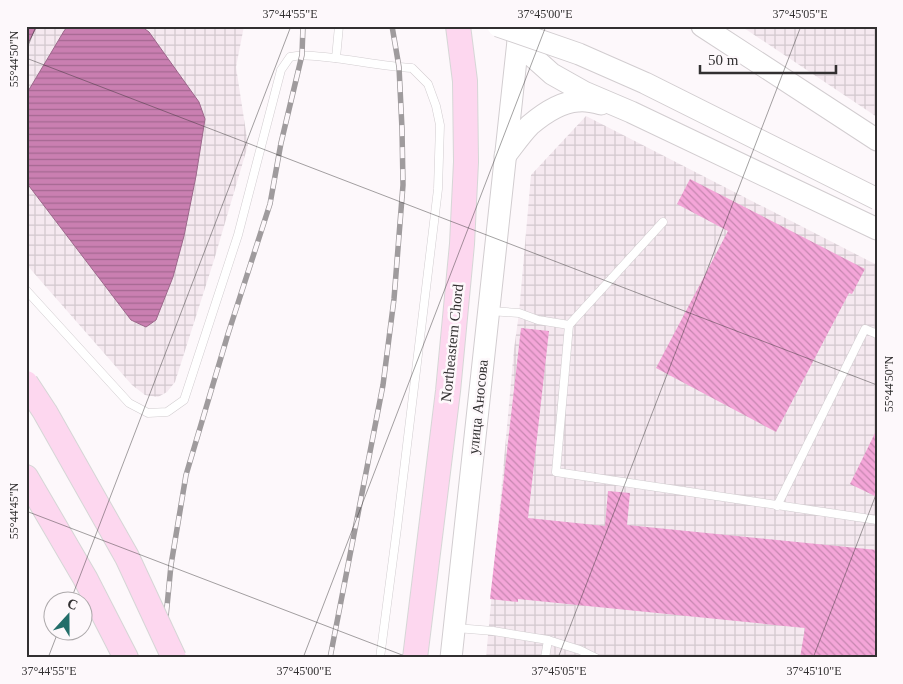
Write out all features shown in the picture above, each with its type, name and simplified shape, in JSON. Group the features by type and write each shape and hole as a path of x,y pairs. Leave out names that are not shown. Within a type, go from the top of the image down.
{"main road":[{"name":"Northeastern Chord","path":"415,658 448,390 462,244 466,162 465,81 458,26"},
{"path":"26,383 46,412 127,557 174,658"},
{"path":"26,477 85,578 126,658"}],"street":[{"path":"498,26 579,54 645,83 877,199"},
{"path":"694,26 757,62"},
{"path":"702,26 877,140"},
{"path":"521,33 532,57 552,74 584,92 631,112 877,229"},
{"name":"улица Аносова","path":"451,658 505,156 521,33"},
{"path":"505,156 529,126 554,108 578,101 593,102 631,112"}],"lane":[{"path":"336,58 339,26"},
{"path":"26,290 128,403 148,413 167,412 184,400 238,235 281,70 290,57 302,55 336,58 412,68 428,84 440,125 438,189 380,658"},
{"path":"663,222 569,325 556,472 877,520"},
{"path":"488,311 519,313 538,320 569,325"},
{"path":"777,506 865,329 877,334"},
{"path":"454,628 548,640 580,650 596,658"},
{"path":"545,658 548,640"}],"shaded area":[{"path":"26,26 244,26 236,67 248,145 175,382 167,392 158,397 145,395 132,385 26,264"},
{"path":"26,26 37,26 26,47"},
{"path":"68,26 141,26 149,32 199,102 205,119 184,236 173,277 156,320 146,327 131,320 26,182 27,93"},
{"path":"741,26 877,26 877,117"},
{"path":"586,116 877,265 877,658 486,658 531,175"}],"building":[{"path":"690,179 865,269 852,294 849,293 776,432 656,368 728,231 677,204"},
{"path":"521,328 549,331 528,518 605,526 608,491 630,493 627,525 877,550 877,658 800,658 805,628 518,599 518,602 490,599"},
{"path":"877,429 877,497 850,484"}],"railway":[{"path":"162,658 171,565 186,475 228,334 270,204 281,143 302,55 303,26"},
{"path":"330,658 383,385 394,299 403,185 399,67 392,26"}]}
